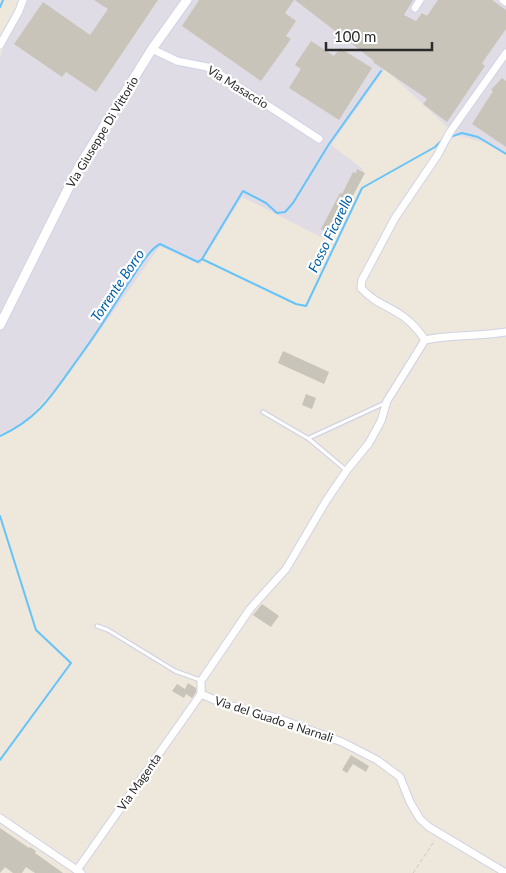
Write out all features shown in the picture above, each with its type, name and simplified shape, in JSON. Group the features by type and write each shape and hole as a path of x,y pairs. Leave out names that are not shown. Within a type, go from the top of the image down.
{"street":[{"path":"0,46 23,0"},
{"name":"Via Giuseppe Di Vittorio","path":"0,325 80,165 152,49 187,0"},
{"path":"416,8 420,0"},
{"name":"Via Masaccio","path":"152,49 178,61 215,71 319,139"},
{"path":"425,340 415,326 403,316 370,298 361,288 362,280 395,218 450,132 506,52"},
{"path":"499,63 506,67"},
{"path":"201,694 201,680 250,609 286,569 326,501 381,422 387,401 425,340 438,337 506,332"},
{"name":"Via del Guado a Narnali","path":"201,694 224,704 277,718 342,742 377,760 400,777 410,802 420,819 440,834 506,873"},
{"name":"Via Magenta","path":"79,871 201,694"},
{"path":"0,818 79,871"}],"lane":[{"path":"309,438 387,401"},
{"path":"263,412 309,438 347,470"},
{"path":"97,626 108,630 175,672 201,680"}],"path":[{"path":"413,873 440,834"}],"shaded area":[{"path":"20,0 506,0 506,154 486,143 456,135 385,69 331,145 363,169 325,239 242,197 200,265 160,246 70,373 23,423 0,434 0,57"}],"building":[{"path":"94,0 158,0 96,92 66,72 62,77 14,44 43,2 90,35 108,9"},
{"path":"199,0 294,0 285,13 296,21 286,36 291,39 261,81 182,26"},
{"path":"295,0 413,0 404,15 416,21 422,13 427,16 438,0 492,0 506,10 506,29 482,63 485,66 447,122 423,104 427,99 373,62"},
{"path":"311,41 334,56 340,48 372,68 339,120 289,88 301,69 295,65"},
{"path":"502,78 506,81 506,147 472,124 493,91 491,90"},
{"path":"357,169 365,173 332,235 321,229 340,193 342,194 353,172 356,173"},
{"path":"283,351 329,372 324,384 278,363"},
{"path":"306,394 316,398 312,409 302,405"},
{"path":"262,604 279,616 271,627 253,615"},
{"path":"188,683 196,688 192,698 186,694 184,698 172,691 177,684 185,689"},
{"path":"351,755 369,766 366,772 353,764 347,773 342,770"},
{"path":"0,828 36,851 35,853 63,873 35,873 26,867 22,873 13,873 5,867 0,873"}],"waterway":[{"path":"0,7 3,0"},
{"name":"Fosso Ficarello","path":"0,436 26,421 46,402 92,339 142,262 156,247 160,244 198,262 202,259 243,191 266,203 277,213 285,212 293,203 329,144 381,71"},
{"name":"Fosso Ficarello","path":"450,137 462,133 478,137 506,154"},
{"name":"Fosso Ficarello","path":"202,259 296,304 306,306 362,188 435,147 443,139"},
{"name":"Torrente Borro","path":"0,516 36,630 71,663 0,760"}]}
